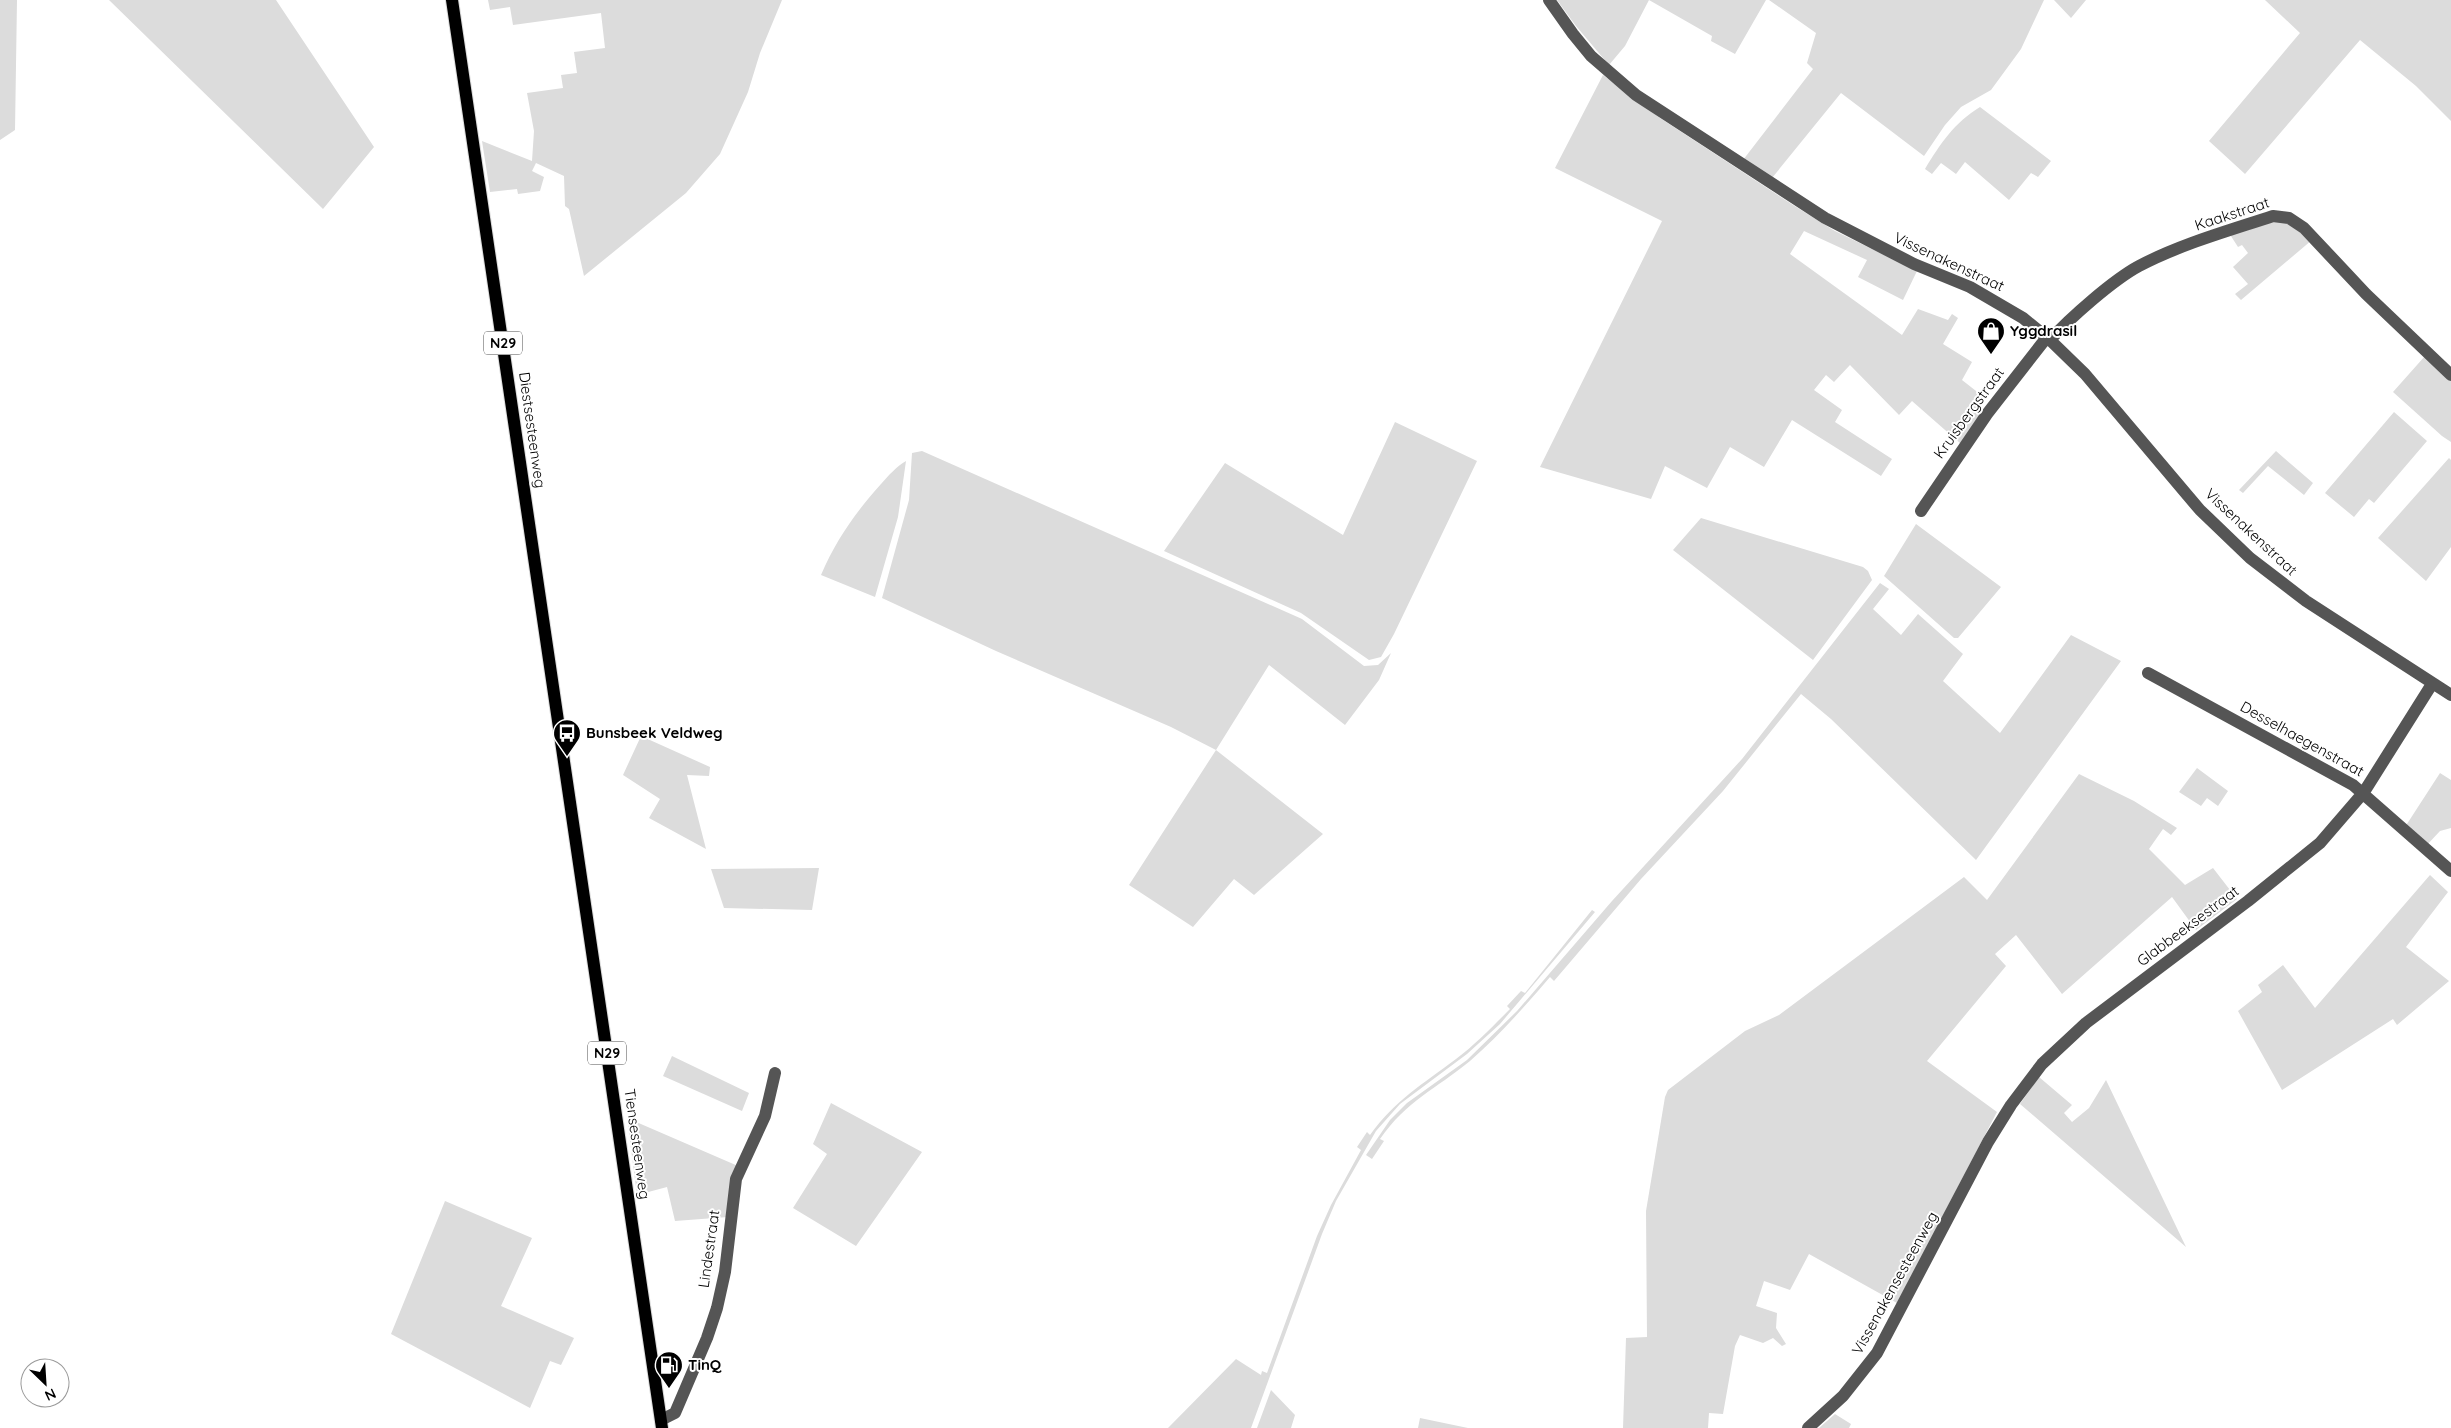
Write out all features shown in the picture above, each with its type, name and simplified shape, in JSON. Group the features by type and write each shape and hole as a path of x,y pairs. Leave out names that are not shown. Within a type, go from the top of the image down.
{"main road":[{"name":"Diestsesteenweg","path":"452,0 553,686"},
{"name":"Tiensesteenweg","path":"553,686 661,1424"}],"street":[{"name":"Vissenakenstraat","path":"1549,0 1591,56 1636,95 1825,218 1898,256 1982,294 2023,318 2048,338 2085,374 2200,510 2250,558 2306,602 2451,695"},
{"name":"Kaakstraat","path":"2048,338 2113,283 2138,266 2199,241 2272,216 2281,215 2304,228 2366,294 2451,375"},
{"name":"Kruisbergstraat","path":"1921,511 1987,414 2048,338"},
{"name":"Desselhaegenstraat","path":"2148,673 2364,792 2451,870"},
{"name":"Glabbeeksestraat","path":"1963,1191 2007,1111 2042,1064 2086,1023 2301,859 2336,826 2364,792 2432,684"},
{"name":"Lindestraat","path":"661,1424 675,1413 707,1338 717,1308 725,1272 736,1179 765,1116 775,1073"},
{"name":"Vissenakensesteenweg","path":"1808,1428 1843,1396 1878,1353 1963,1191"}],"shaded area":[{"path":"0,0 17,0 15,130 0,140"},
{"path":"109,0 276,0 374,147 323,209"},
{"path":"488,0 782,0 760,53 748,92 720,154 686,193 584,276 569,209 565,206 564,176 536,163 532,171 544,177 540,191 518,194 517,189 490,192 482,141 532,161 534,131 527,93 563,88 561,75 577,73 574,52 605,48 601,13 513,25 510,7 490,10"},
{"path":"1557,0 1649,0 1625,46 1609,65"},
{"path":"1649,0 1766,0 1735,54 1711,41 1712,36"},
{"path":"1769,0 2044,0 2021,49 1991,90 1961,107 1945,125 1924,156 1841,93 1772,178 1743,160 1813,69 1807,63 1816,33"},
{"path":"2054,0 2086,0 2071,18"},
{"path":"2265,0 2451,0 2451,121 2416,86 2360,40 2245,174 2209,141 2300,33"},
{"path":"1603,75 1660,118 1793,205 1835,231 1917,271 1903,300 1858,277 1867,260 1804,231 1790,254 1902,335 1918,309 1948,320 1952,314 1958,318 1943,344 1972,362 1962,380 1985,398 1977,409 1982,415 1961,444 1912,401 1899,415 1850,365 1834,382 1826,375 1814,390 1842,410 1835,422 1892,459 1881,476 1792,420 1764,467 1730,447 1707,488 1665,466 1651,499 1540,467 1662,221 1555,168"},
{"path":"1980,107 2051,161 2038,177 2031,173 2009,200 1965,162 1956,174 1941,163 1932,174 1925,169 1949,134"},
{"path":"2279,218 2312,240 2241,300 2235,294 2248,284 2233,267 2248,253 2242,245 2238,247 2229,233"},
{"path":"2425,356 2451,379 2451,442 2393,392"},
{"path":"2394,412 2427,441 2374,503 2369,499 2354,517 2325,493"},
{"path":"1395,422 1477,461 1394,634 1381,657 1369,660 1301,613 1164,551 1225,463 1343,535"},
{"path":"922,451 1302,619 1364,666 1378,665 1391,653 1379,680 1345,725 1269,665 1216,750 1171,727 996,651 882,598 909,500 912,453"},
{"path":"2276,451 2313,483 2304,495 2268,466 2243,493 2239,490"},
{"path":"2449,458 2451,460 2451,547 2426,581 2378,538"},
{"path":"906,461 898,517 875,597 821,575 833,550 855,516 887,477"},
{"path":"1701,518 1863,567 1868,571 1872,580 1813,660 1673,550"},
{"path":"1916,524 2001,587 1958,638 1954,638 1884,576"},
{"path":"1880,583 1889,589 1873,609 1901,635 1918,614 1963,654 1943,681 2000,733 2071,635 2121,661 1976,860 1831,719 1801,694 1723,791 1641,879 1554,981 1550,977 1512,1020 1481,1051 1400,1115 1380,1139 1384,1141 1372,1159 1366,1155 1390,1120 1407,1103 1467,1060 1517,1011 1612,901 1742,759"},
{"path":"641,736 710,767 709,776 687,775 706,849 649,818 660,799 623,775"},
{"path":"1216,750 1323,834 1254,895 1234,879 1193,927 1129,885"},
{"path":"2197,768 2228,791 2218,806 2207,798 2201,806 2179,792"},
{"path":"2440,773 2451,780 2451,828 2440,831 2426,846 2405,827"},
{"path":"2079,774 2134,801 2177,828 2171,835 2163,829 2149,849 2185,885 2213,868 2237,899 2196,930 2172,897 2062,994 2016,935 1995,954 2006,966 1927,1061 1997,1112 1897,1303 1809,1254 1790,1290 1764,1281 1756,1306 1777,1313 1776,1328 1786,1344 1782,1346 1773,1338 1763,1343 1740,1335 1735,1346 1723,1414 1709,1413 1708,1428 1623,1428 1626,1338 1647,1337 1646,1211 1665,1097 1668,1090 1745,1031 1779,1015 1964,877 1987,900"},
{"path":"819,868 812,910 724,908 711,869"},
{"path":"2430,875 2448,892 2406,947 2449,981 2397,1025 2393,1019 2282,1090 2238,1011 2262,992 2258,985 2283,965 2315,1008"},
{"path":"1592,910 1595,912 1500,1024 1467,1054 1400,1104 1376,1131 1336,1201 1322,1234 1251,1428 1168,1428 1236,1359 1261,1375 1262,1371 1267,1373 1317,1236 1331,1205 1361,1150 1357,1147 1367,1132 1370,1135 1399,1102 1463,1053 1491,1028 1510,1009 1507,1006 1521,991 1525,993"},
{"path":"672,1056 749,1093 742,1111 663,1076"},
{"path":"2039,1077 2072,1105 2064,1113 2072,1122 2089,1108 2106,1080 2186,1247 2020,1104"},
{"path":"831,1103 922,1152 856,1246 793,1208 827,1154 813,1144"},
{"path":"627,1118 738,1166 728,1217 675,1221 667,1187 637,1195"},
{"path":"445,1201 532,1238 501,1306 574,1338 561,1365 550,1361 530,1408 391,1334"},
{"path":"1271,1390 1295,1415 1291,1428 1257,1428"},
{"path":"1835,1414 1851,1424 1849,1428 1819,1428"},
{"path":"1420,1418 1468,1428 1418,1428"}],"place":[{"name":"Yggdrasil","path":"1991,355"},
{"name":"Bunsbeek Veldweg","path":"567,757"},
{"name":"TinQ","path":"669,1389"}]}
